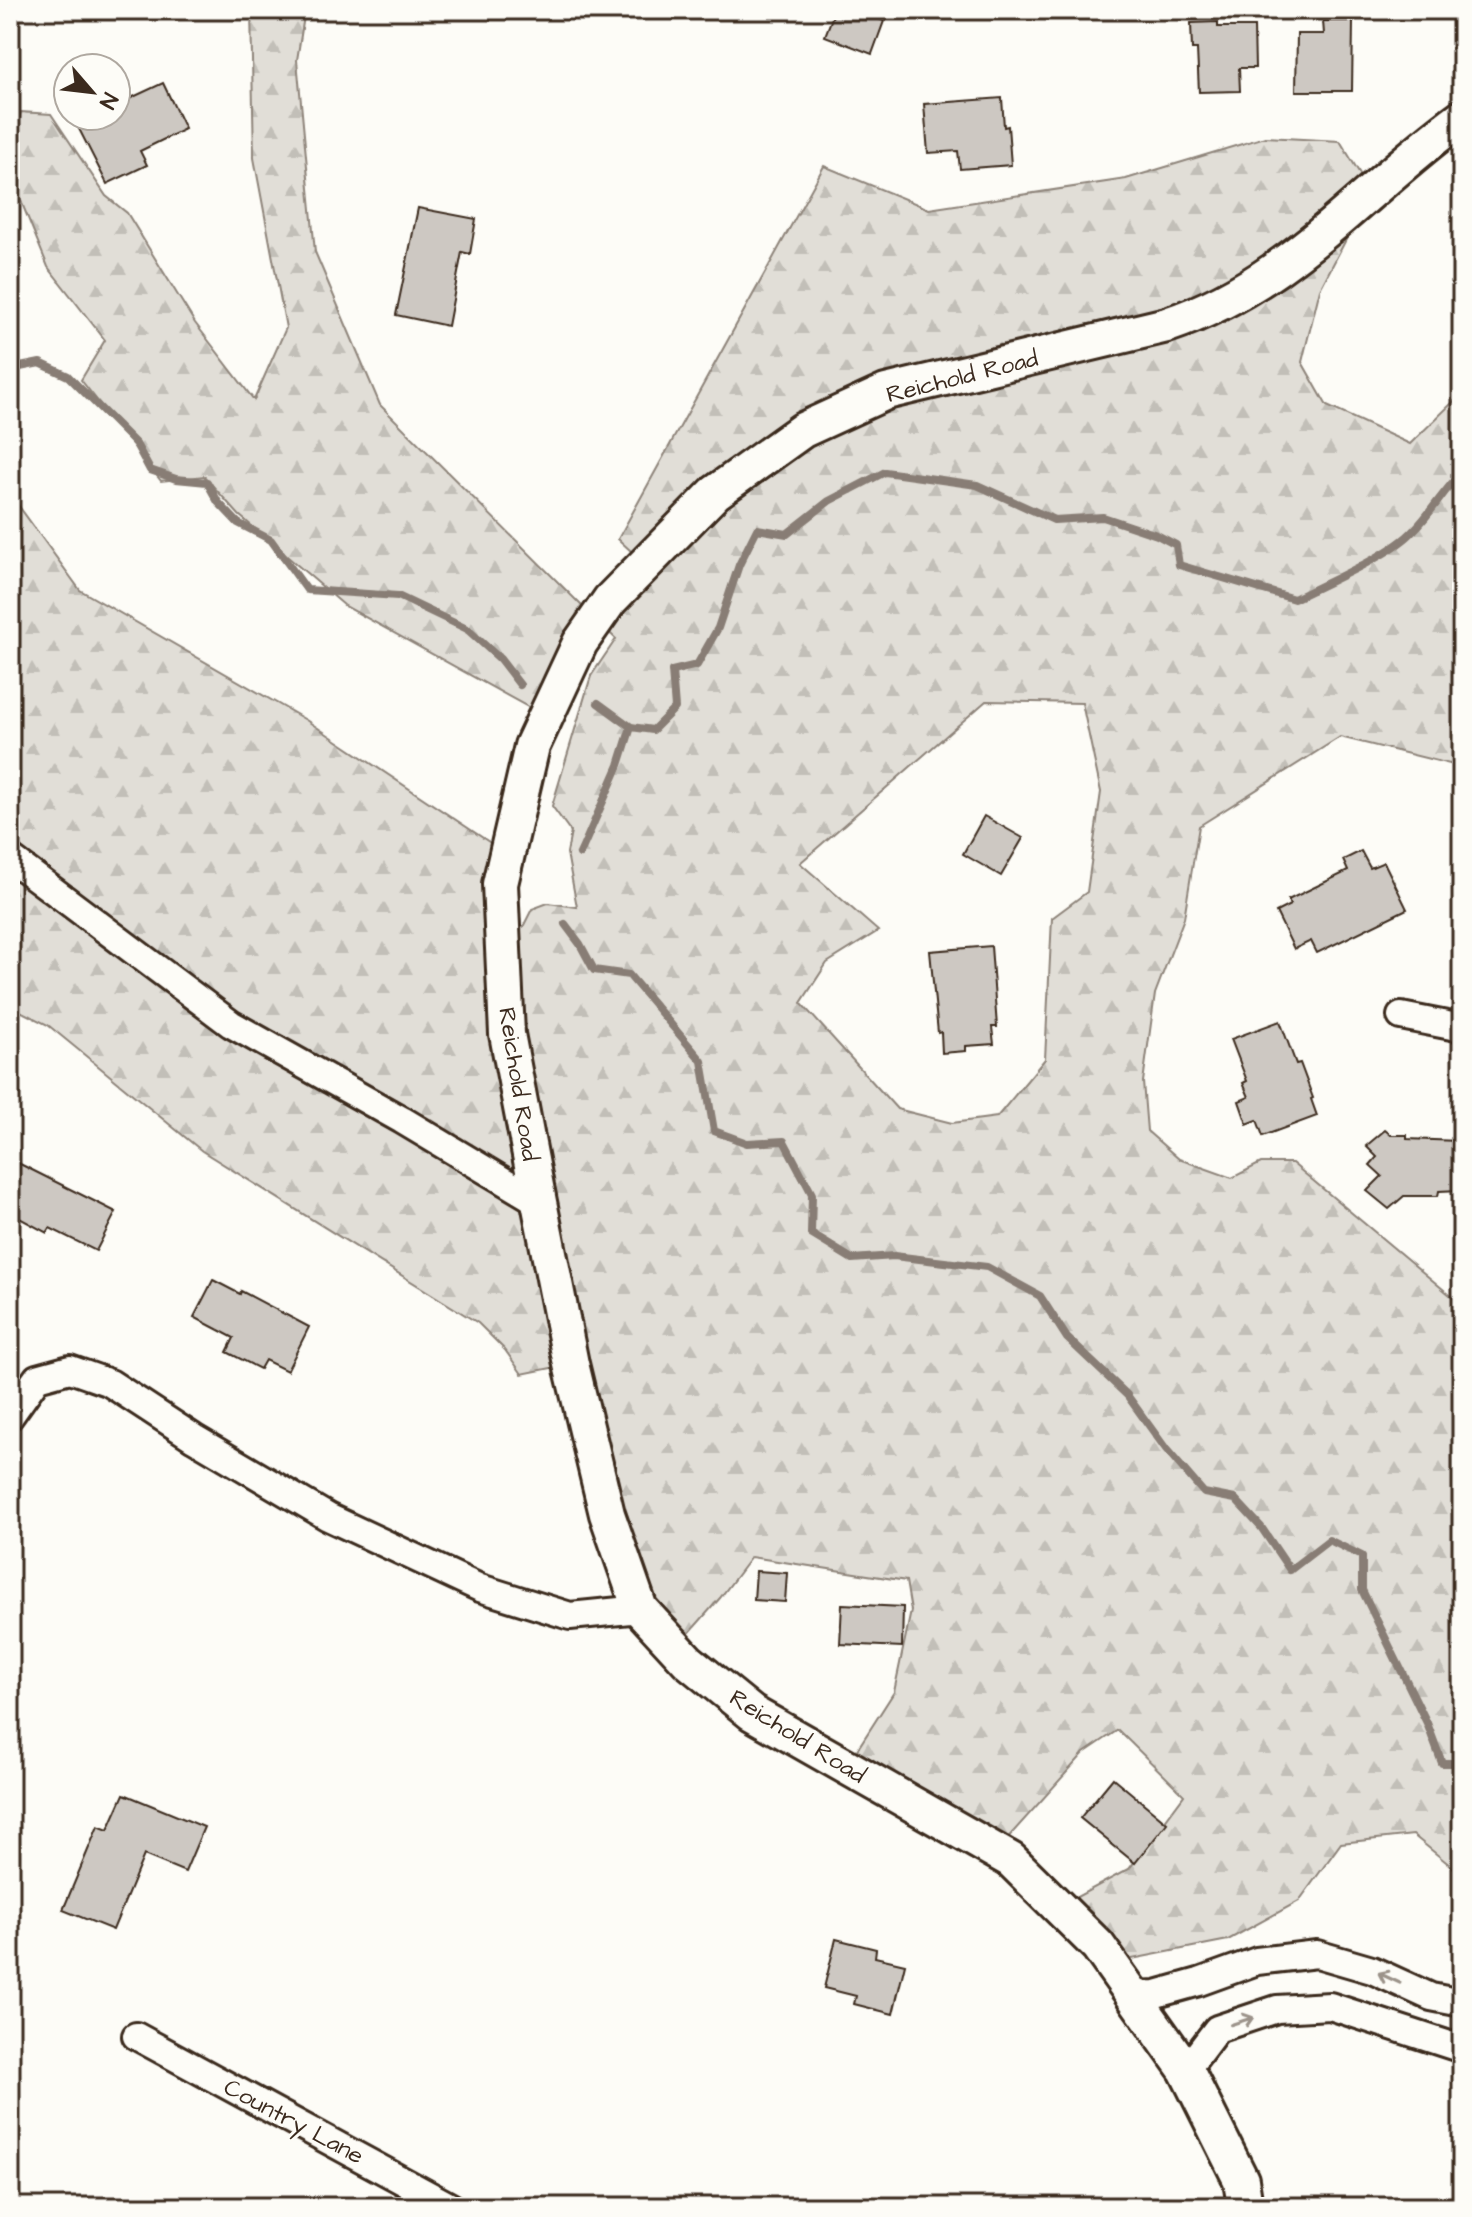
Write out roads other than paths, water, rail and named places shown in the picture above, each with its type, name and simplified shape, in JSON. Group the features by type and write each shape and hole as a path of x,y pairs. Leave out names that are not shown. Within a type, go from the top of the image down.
{"street":[{"name":"Reichold Road","path":"1245,2207 1241,2180 1186,2070 1098,1946 1011,1860 752,1713 688,1661 640,1609 607,1514 571,1364 539,1202 507,1034 500,884 532,746 580,643 610,600 715,493 803,430 886,392 1167,325 1197,315 1257,284 1285,265 1462,117"},
{"path":"10,858 231,1024 402,1120 539,1202"},
{"path":"1401,1016 1462,1028"},
{"path":"10,1416 37,1378 70,1369 110,1383 194,1438 328,1517 480,1588 570,1616 640,1609"},
{"path":"1134,1995 1156,1994 1257,1961 1317,1954 1372,1970 1431,1997 1462,2003"},
{"path":"1186,2070 1217,2029 1277,2009 1330,2006 1462,2049"},
{"name":"Country Lane","path":"136,2036 451,2207"}],"waterway":[{"path":"10,369 40,363 68,376 136,444 150,470 176,479 207,482 218,502 238,523 271,540 307,590 398,596 467,629 500,659 520,685"},
{"path":"598,703 631,727 653,730 675,708 672,671 697,665 718,628 739,565 757,529 787,534 829,501 885,472 977,485 1054,520 1103,517 1157,535 1176,545 1179,565 1294,599 1375,559 1404,539 1462,472"},
{"path":"580,854 619,765 631,727"},
{"path":"565,924 594,970 629,975 702,1061 714,1131 747,1143 784,1141 812,1194 811,1234 852,1259 894,1256 987,1267 1040,1296 1067,1338 1127,1395 1166,1449 1204,1493 1235,1499 1261,1527 1290,1570 1329,1540 1362,1556 1362,1590 1427,1723 1442,1763 1462,1763"}]}
